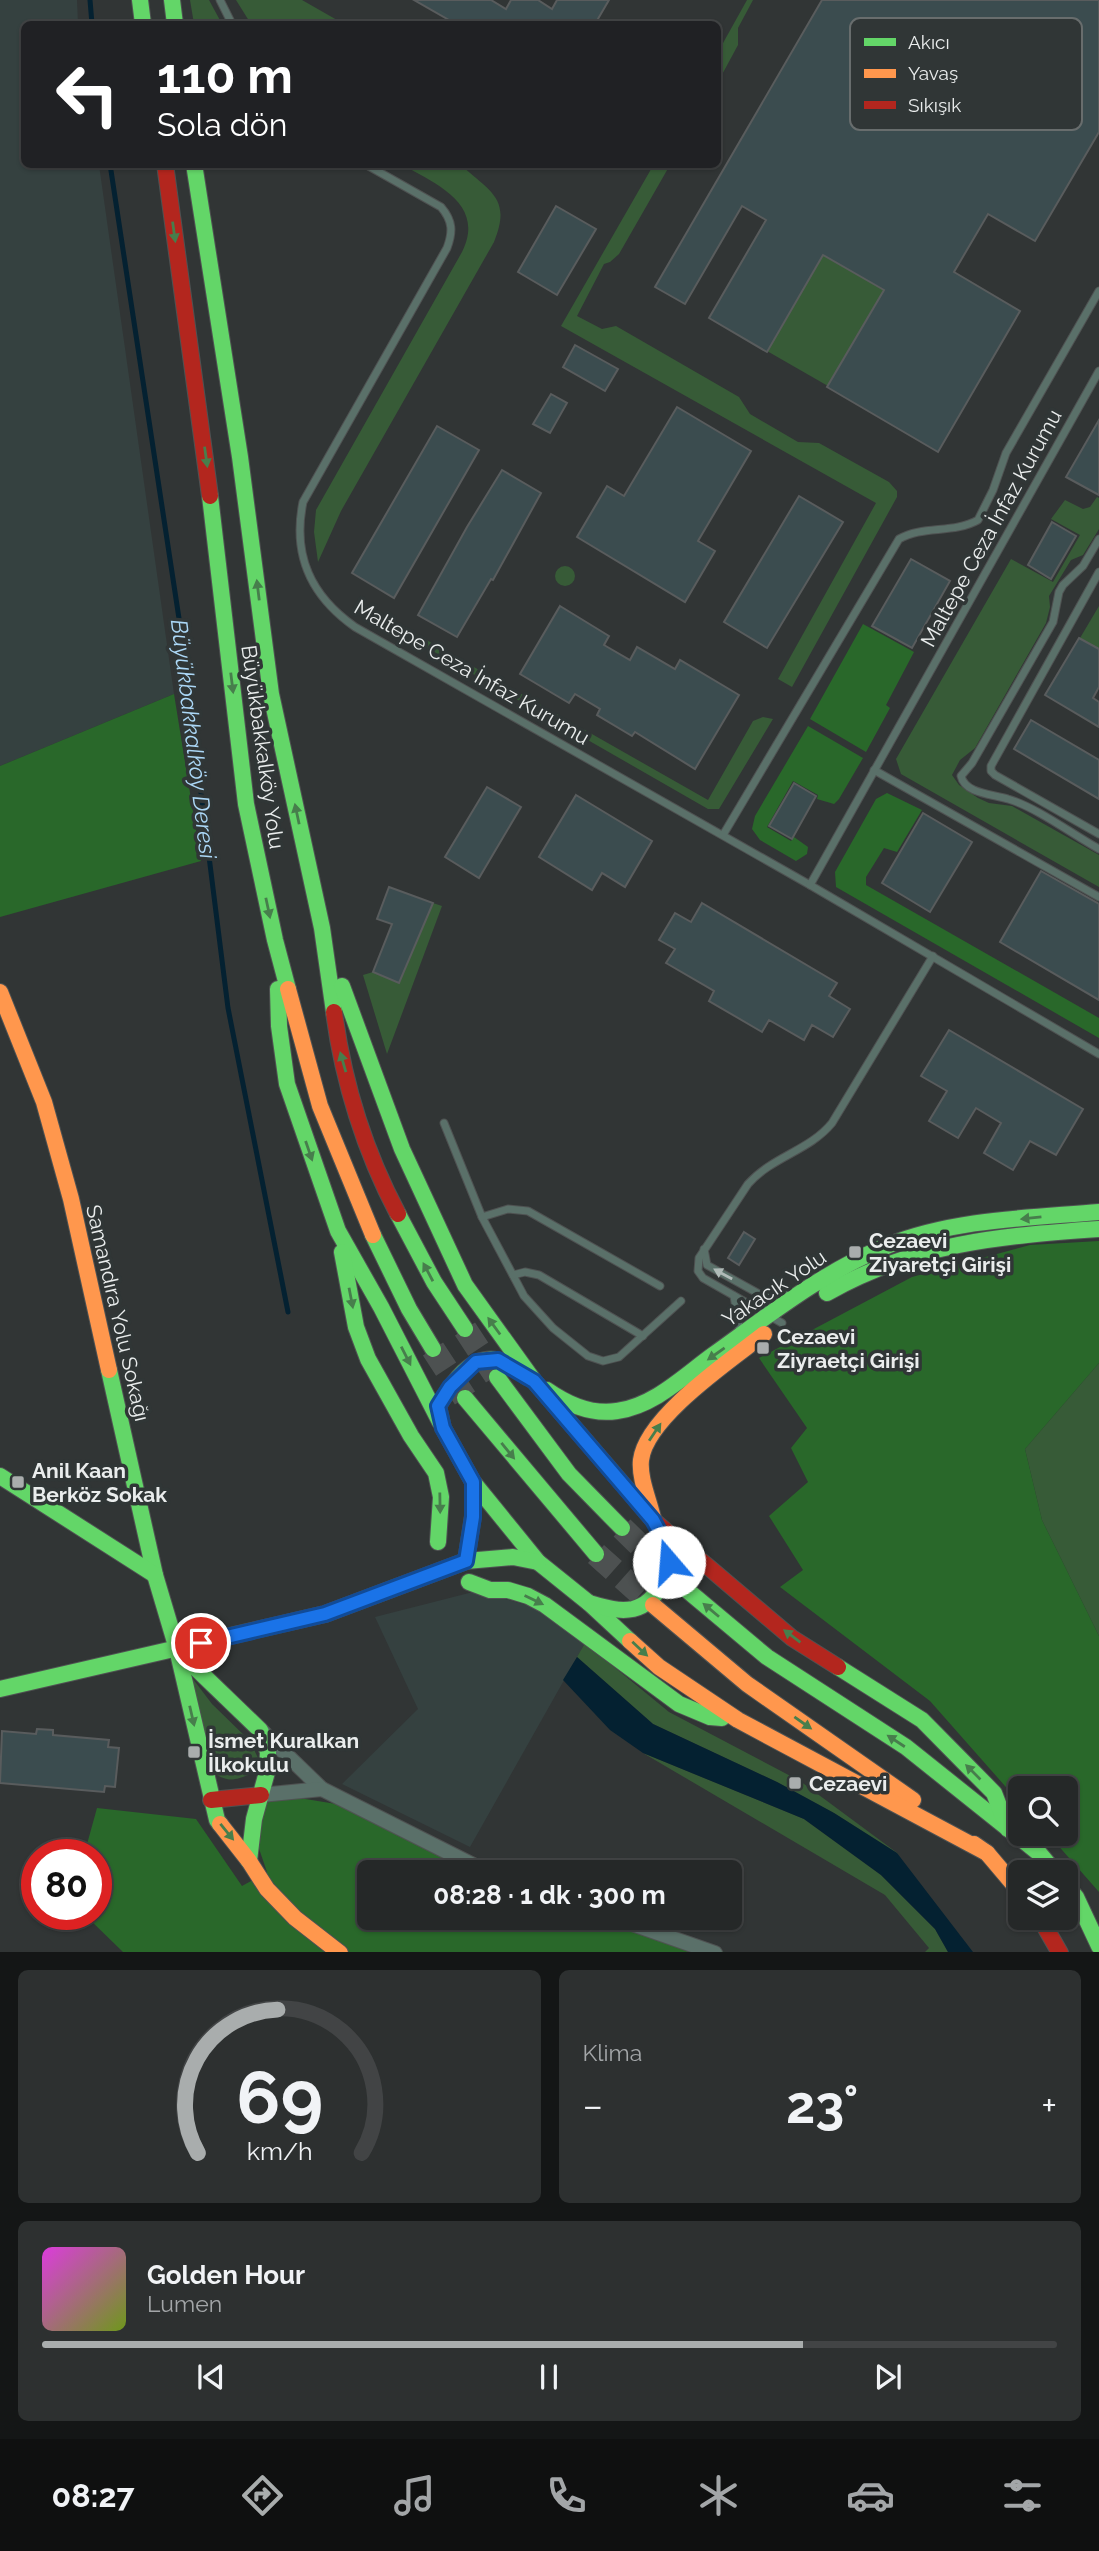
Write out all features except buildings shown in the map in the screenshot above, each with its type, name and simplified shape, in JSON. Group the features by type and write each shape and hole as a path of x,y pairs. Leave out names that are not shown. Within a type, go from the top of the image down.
{"main road":[{"path":"139,0 142,21"},
{"path":"172,0 175,21"},
{"name":"Büyükbakkalköy Yolu","path":"166,168 208,476 246,804 275,940 320,1106 370,1230 409,1309 433,1349"},
{"name":"Büyükbakkalköy Yolu","path":"195,168 240,457 271,694 322,928 339,1051 364,1136 392,1203 434,1282 465,1329"},
{"path":"322,928 360,1041 402,1149 466,1285 534,1381 653,1520 792,1638 922,1720 994,1793 1008,1829"},
{"path":"275,940 279,1026 287,1084 338,1231 356,1327 368,1359 411,1436 436,1474 441,1497 438,1542"},
{"name":"Samandıra Yolu Sokağı","path":"0,992 30,1064 71,1199 155,1575 177,1649 217,1820 250,1861 267,1889 340,1952"},
{"name":"Yakacık Yolu","path":"653,1520 640,1458 653,1431 686,1395 766,1333 801,1294 858,1259 892,1244 922,1235 965,1225 1099,1212"},
{"name":"Yakacık Yolu","path":"443,1428 438,1406 450,1387 476,1362 498,1360 559,1399 587,1410 616,1411 636,1405 663,1391 740,1336 846,1280 900,1260 994,1237 1099,1229"},
{"path":"338,1231 473,1482 538,1562 589,1603 659,1667 738,1720 987,1853"},
{"path":"497,1377 569,1474 622,1528"},
{"path":"465,1398 540,1490 597,1553"},
{"path":"0,1476 155,1575"},
{"path":"466,1561 473,1517 473,1482"},
{"path":"589,1603 615,1609 639,1606 659,1589 669,1562 667,1546 653,1520"},
{"path":"0,1689 325,1614 466,1561 513,1557 538,1562"},
{"path":"675,1580 767,1657 906,1747 1008,1829"},
{"path":"469,1582 490,1590 508,1590 545,1605 679,1704 710,1717 738,1720"},
{"path":"653,1605 747,1684 987,1853 1008,1878"},
{"path":"177,1649 260,1730 268,1752 267,1772 251,1838 250,1861"},
{"path":"211,1800 261,1795"},
{"path":"1030,1846 1045,1860"},
{"path":"1078,1901 1099,1946"},
{"path":"1047,1930 1060,1952"}],"street":[{"path":"260,1730 321,1788 463,1860"},
{"path":"261,1795 321,1788"},
{"path":"650,1930 715,1952"}],"lane":[{"path":"220,0 230,21"},
{"name":"Maltepe Ceza İnfaz Kurumu","path":"372,168 441,207 452,225 451,237 303,502 299,537 307,573 328,606 355,627 723,835 1099,1054"},
{"path":"723,835 899,539 917,532 956,527 978,520 993,490 1006,453 1099,291"},
{"name":"Maltepe Ceza İnfaz Kurumu","path":"810,885 1099,371"},
{"path":"1099,539 1083,566 1059,592 1053,622 972,763 961,776 966,785 1020,804 1099,849"},
{"path":"1099,572 990,766 995,775 1099,834"},
{"path":"874,770 1099,897"},
{"path":"776,1319 700,1275 697,1265 704,1249 757,1174 773,1162 811,1143 832,1124 933,957"},
{"path":"444,1123 482,1217 524,1296 553,1328 593,1359 614,1360 681,1301"},
{"path":"482,1217 508,1209 528,1211 660,1286"},
{"path":"704,1249 707,1265 761,1295 776,1319"},
{"path":"513,1275 525,1272 538,1275 643,1336"},
{"path":"761,1295 801,1294"},
{"path":"734,1296 740,1336"}],"shaded area":[{"path":"0,0 77,0 78,21 21,21 21,168 99,168 174,694 0,766"},
{"path":"477,1591 534,1607 585,1643 470,1847 342,1784 418,1709 375,1617"}],"green space":[{"path":"190,0 209,0 220,21 194,21"},
{"path":"236,0 302,0 339,21 249,21"},
{"path":"747,0 753,0 738,28 738,45 721,76 721,47"},
{"path":"408,168 464,168 495,197 501,215 499,227 494,242 341,511 318,562 314,532 316,510 462,252 468,235 468,221 463,208 430,180"},
{"path":"652,168 668,168 619,254 604,264 577,316 602,329 616,326 739,397 750,414 798,442 819,443 889,482 897,491 897,497 792,687 778,679 876,503 561,326"},
{"path":"823,255 884,290 828,386 767,351"},
{"path":"1097,497 1099,529 1083,555 1071,560 1049,596 1050,607 1046,623 975,748 960,760 952,775 959,785 978,798 989,803 1012,806 1099,855 1099,887 901,774 896,759 1011,559 1053,582 1080,535 1051,519 1065,500 1083,509 1090,507"},
{"path":"561,566 569,566 575,576 569,586 561,586 555,580 555,572"},
{"path":"1099,606 1099,649 1080,638"},
{"path":"386,617 708,800 753,721 763,717 773,719 719,809 708,809 384,623"},
{"path":"863,624 914,652 886,705 890,708 866,752 810,719"},
{"path":"174,694 201,861 0,917 0,766"},
{"path":"808,726 863,758 834,804 817,799 818,795 793,781 767,827 791,841 794,837 808,847 807,854 796,861 760,840 752,829 755,816"},
{"path":"887,793 922,810 897,852 884,848 866,877 866,885 1099,1018 1099,1038 836,887 835,872 876,799"},
{"path":"433,903 442,906 387,1054 363,975 373,972 399,983"},
{"path":"1099,1241 1099,1363 1025,1449 1042,1520 1099,1636 1099,1892 1078,1868 1078,1860 1071,1860 1059,1846 1078,1846 1078,1776 1008,1776 1008,1789 930,1701 780,1587 803,1570 769,1516 808,1482 791,1448 807,1428 759,1358 912,1277 1030,1245"},
{"path":"1099,1363 1099,1636 1042,1520 1025,1449"},
{"path":"585,1643 669,1712 800,1781 900,1855 834,1813 777,1782 653,1724 577,1657"},
{"path":"193,1679 212,1704 250,1741 258,1758 251,1774 229,1779 208,1769"},
{"path":"643,1753 804,1819 881,1875 935,1929 948,1952 925,1952 929,1948 885,1895"},
{"path":"269,1793 336,1804 460,1860 357,1860 357,1930 657,1930 724,1952 123,1952 100,1930 112,1930 112,1839 88,1839 97,1808 196,1819 242,1886 267,1872 254,1834"}],"water":[{"path":"577,1657 653,1724 777,1782 834,1813 897,1853 973,1952 948,1952 935,1929 881,1875 804,1819 643,1753 610,1730 563,1680"}],"waterway":[{"name":"Büyükbakkalköy Deresi","path":"90,0 92,21"},
{"name":"Büyükbakkalköy Deresi","path":"111,168 180,625 228,1008 288,1312"}],"tunnel":[{"path":"465,1329 496,1376"},
{"path":"433,1349 465,1398"},
{"path":"622,1528 675,1580"},
{"path":"596,1554 653,1605"}],"traffic: fast":[{"path":"140,0 143,21"},
{"path":"172,0 175,21"},
{"path":"195,168 240,457 271,694 322,928 334,1012"},
{"path":"210,496 246,804 288,989"},
{"path":"342,986 402,1149 465,1285 534,1381 626,1488"},
{"path":"278,989 279,1026 287,1084 338,1231 381,1307 440,1422"},
{"path":"547,1390 571,1404 589,1410 608,1412 631,1408 668,1389 820,1281 889,1245 914,1236 966,1225 1099,1212"},
{"path":"398,1214 434,1282 465,1329"},
{"path":"827,1293 893,1263 959,1245 1027,1235 1099,1229"},
{"path":"373,1235 409,1309 433,1349"},
{"path":"342,1252 356,1327 368,1359 411,1436 436,1473 441,1497 438,1542"},
{"path":"527,1377 497,1360 478,1362 469,1367 455,1381 438,1406 443,1428 473,1482 538,1562 589,1603 630,1641"},
{"path":"109,1370 155,1575 177,1649 220,1824"},
{"path":"497,1377 569,1474 622,1528"},
{"path":"465,1398 596,1554"},
{"path":"0,1476 155,1575"},
{"path":"473,1482 473,1516 466,1561 513,1557 538,1562"},
{"path":"589,1603 627,1610 642,1606 650,1600 662,1584 668,1565 666,1543 657,1526"},
{"path":"0,1689 325,1614 466,1561"},
{"path":"675,1580 767,1657 906,1747 1045,1860"},
{"path":"469,1582 490,1590 508,1590 528,1596 545,1605 679,1704 710,1717 722,1718"},
{"path":"177,1650 260,1730 268,1752 267,1772 254,1819 249,1861"},
{"path":"838,1667 922,1720 994,1793 1008,1829"},
{"path":"1078,1901 1099,1946"}],"traffic: slow":[{"path":"288,989 320,1106 373,1235"},
{"path":"0,992 44,1102 71,1199 109,1370"},
{"path":"653,1518 641,1467 646,1443 673,1408 764,1334"},
{"path":"653,1605 747,1684 913,1800"},
{"path":"630,1641 659,1667 738,1720 987,1853"},
{"path":"220,1824 267,1889 295,1918 339,1952"},
{"path":"974,1844 987,1853 1008,1878"}],"traffic: jam":[{"path":"166,168 210,496"},
{"path":"334,1012 343,1064 357,1116 375,1166 398,1214"},
{"path":"626,1488 653,1520 792,1638 838,1667"},
{"path":"211,1800 261,1795"},
{"path":"1047,1930 1059,1952"}],"place":[{"name":"Cezaevi Ziyaretçi Girişi","path":"855,1252"},
{"name":"Cezaevi Ziyraetçi Girişi","path":"763,1348"},
{"name":"Anil Kaan Berköz Sokak","path":"18,1482"},
{"name":"İsmet Kuralkan İlkokulu","path":"194,1752"},
{"name":"Cezaevi","path":"795,1783"}],"route":[{"path":"201,1643 325,1614 466,1561 473,1517 473,1482 443,1428 438,1406 450,1387 476,1362 498,1360 534,1381 653,1520 667,1546 669,1562"}]}
